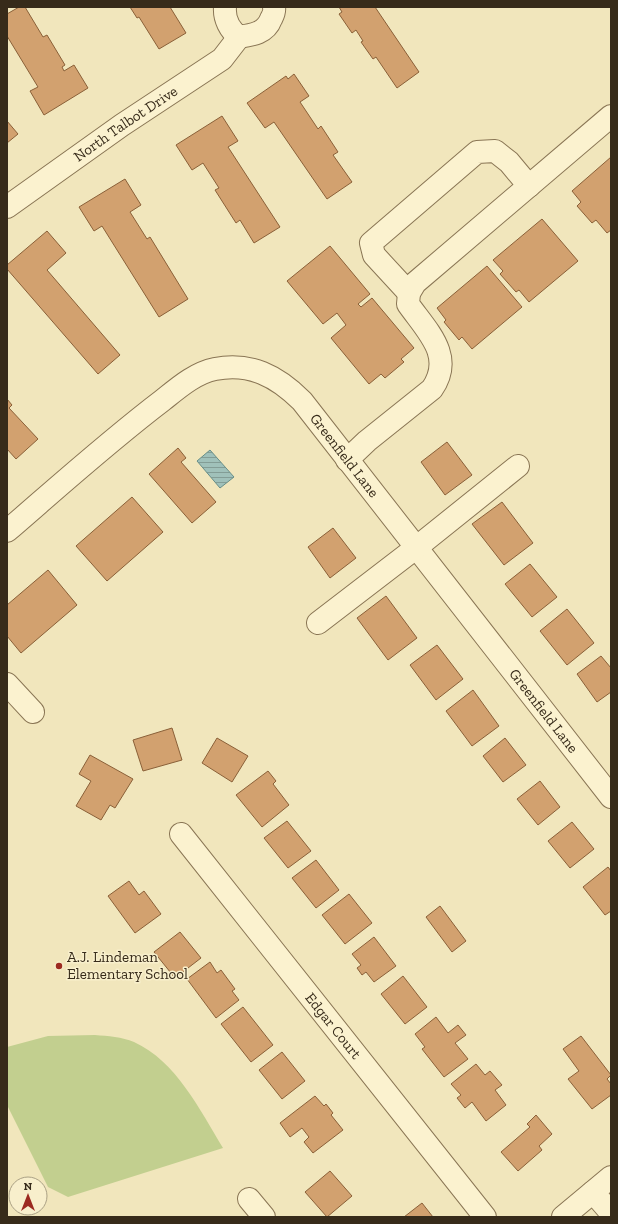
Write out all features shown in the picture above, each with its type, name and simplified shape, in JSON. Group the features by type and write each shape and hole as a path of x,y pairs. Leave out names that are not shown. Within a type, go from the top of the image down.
{"street":[{"path":"225,7 229,26 239,37 262,32 270,24 275,11 274,7"},
{"name":"North Talbot Drive","path":"7,208 122,125 222,59 239,37"},
{"path":"347,460 367,441 432,389 440,378 442,365 440,354 434,341 408,304 409,293 415,283 611,116"},
{"path":"409,293 374,255 372,244 478,152 494,151 509,162 529,186"},
{"name":"Greenfield Lane","path":"7,532 140,418 192,377 213,369 230,368 257,370 272,376 287,386 302,401 611,797"},
{"path":"318,623 417,547 518,466"},
{"path":"7,684 33,712"},
{"name":"Edgar Court","path":"181,834 485,1217"},
{"path":"563,1217 611,1177"},
{"path":"593,1192 611,1214"},
{"path":"249,1199 264,1217"}],"green space":[{"path":"48,1036 110,1036 129,1040 149,1050 175,1074 186,1088 223,1148 68,1197 48,1187 48,1176 42,1176 7,1105 7,1047"}],"water":[{"path":"210,450 234,477 220,488 197,461"}],"building":[{"path":"19,7 25,7 43,37 47,35 65,65 62,67 64,71 74,65 88,88 44,115 30,91 38,87 7,36 7,14"},
{"path":"130,7 170,7 186,33 159,49 139,17 137,18"},
{"path":"339,7 375,7 419,72 397,88 376,57 373,59 361,42 363,41 356,30 352,33 339,14 342,12"},
{"path":"294,74 309,96 300,102 318,129 321,126 338,152 333,155 352,182 327,199 274,122 265,128 247,103 286,76 288,79"},
{"path":"222,116 238,141 228,147 280,227 254,243 240,220 236,223 215,190 219,188 203,163 192,170 176,145"},
{"path":"7,121 18,134 7,143"},
{"path":"611,157 611,230 607,233 596,220 592,223 577,206 581,202 572,191"},
{"path":"125,179 141,205 130,212 147,239 150,237 188,299 159,317 102,226 94,231 79,207"},
{"path":"542,219 578,261 529,302 519,290 516,292 500,274 503,271 493,260"},
{"path":"47,231 66,253 47,270 120,355 98,374 7,269 7,265"},
{"path":"330,246 370,294 358,304 361,307 372,298 414,348 401,359 404,362 385,378 381,374 369,384 331,338 346,325 337,313 323,324 287,281"},
{"path":"487,266 522,307 472,349 462,337 459,340 444,322 446,320 437,308"},
{"path":"7,399 12,405 9,408 38,439 16,459 7,449"},
{"path":"447,442 472,475 445,495 421,462"},
{"path":"178,448 186,458 181,462 216,502 192,523 149,474"},
{"path":"132,497 163,532 107,581 76,546"},
{"path":"502,502 533,543 504,565 472,524"},
{"path":"333,528 356,558 330,578 308,547"},
{"path":"530,564 557,597 532,617 505,584"},
{"path":"48,570 77,605 21,653 7,636 7,605"},
{"path":"386,596 417,638 388,660 357,618"},
{"path":"567,609 594,643 567,665 540,631"},
{"path":"437,645 463,679 436,700 410,665"},
{"path":"601,656 611,668 611,692 597,702 577,674"},
{"path":"473,690 499,726 472,746 446,711"},
{"path":"172,728 182,760 143,771 133,740"},
{"path":"217,738 248,756 232,782 202,763"},
{"path":"505,738 526,765 503,782 483,756"},
{"path":"90,755 133,779 115,808 110,805 101,820 76,806 91,781 79,774"},
{"path":"268,771 276,781 273,784 289,805 262,827 236,795"},
{"path":"540,781 560,807 538,825 517,799"},
{"path":"287,821 311,851 288,868 264,838"},
{"path":"572,822 594,849 570,868 548,841"},
{"path":"316,860 339,890 316,908 292,878"},
{"path":"608,867 611,871 611,911 605,915 583,887"},
{"path":"129,881 139,895 144,891 161,914 135,933 108,896"},
{"path":"349,894 372,923 345,944 322,915"},
{"path":"440,906 466,941 452,952 426,917"},
{"path":"180,932 201,958 175,978 154,952"},
{"path":"374,937 396,966 374,982 366,972 362,975 357,968 361,965 352,954"},
{"path":"210,962 217,973 221,970 235,989 232,991 239,1000 216,1018 187,979"},
{"path":"403,976 427,1007 405,1024 381,994"},
{"path":"243,1007 273,1045 251,1062 221,1024"},
{"path":"436,1017 448,1033 458,1025 466,1035 455,1043 468,1059 444,1077 422,1049 425,1047 415,1034"},
{"path":"581,1036 611,1075 607,1079 611,1084 611,1095 592,1109 568,1079 579,1071 563,1049"},
{"path":"282,1052 305,1081 282,1099 259,1070"},
{"path":"476,1064 485,1075 490,1071 502,1085 495,1090 506,1105 486,1121 472,1102 465,1108 457,1098 461,1095 451,1084"},
{"path":"315,1096 324,1106 326,1104 333,1113 331,1115 343,1130 313,1153 304,1142 309,1137 302,1128 290,1137 280,1123"},
{"path":"536,1115 552,1134 539,1146 542,1150 518,1171 501,1152 530,1127 527,1124"},
{"path":"330,1171 352,1196 327,1217 305,1192"},
{"path":"422,1203 433,1217 404,1217"}],"place":[{"name":"A.J. Lindeman Elementary School","path":"59,966"}]}
